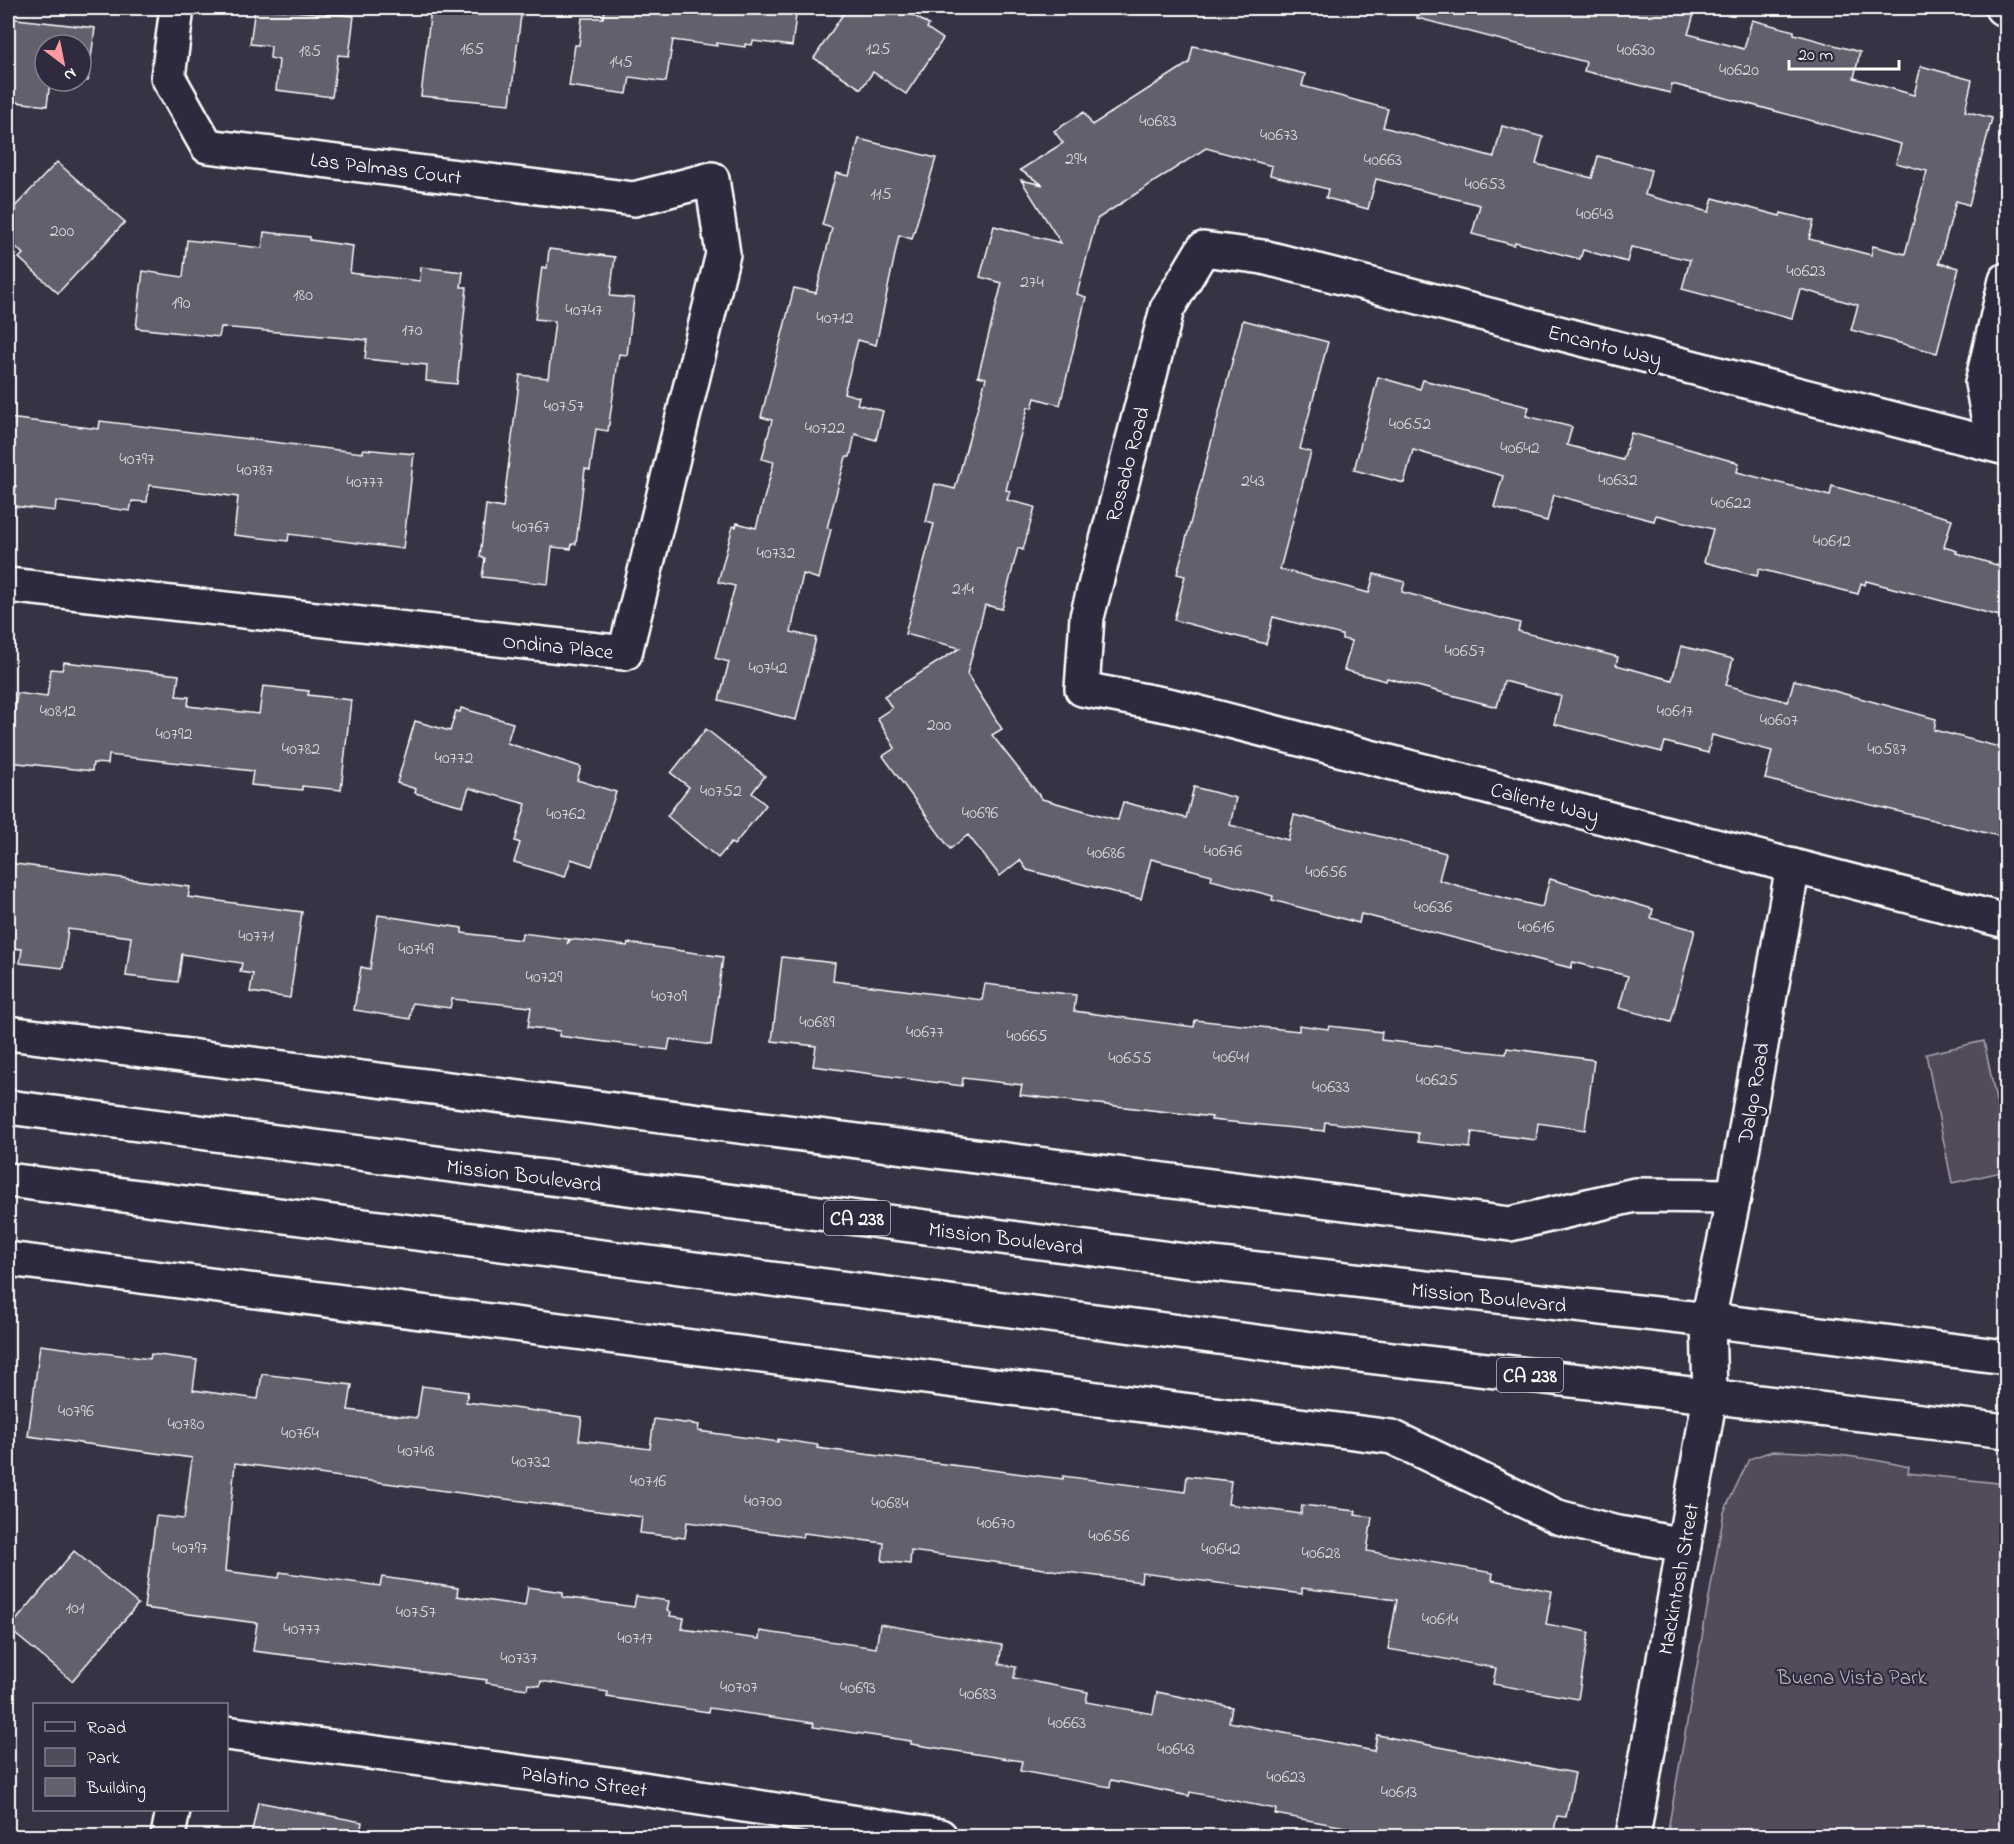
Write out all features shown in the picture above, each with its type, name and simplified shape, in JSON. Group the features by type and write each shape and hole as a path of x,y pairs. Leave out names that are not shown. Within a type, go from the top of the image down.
{"street":[{"name":"Las Palmas Court","path":"177,8 168,77 207,146 634,199 712,179"},
{"path":"2002,8 2007,9"},
{"name":"Ondina Place","path":"8,585 625,653 723,254 712,179"},
{"name":"Encanto Way","path":"1203,249 1263,257 2002,438"},
{"name":"Rosado Road","path":"1083,689 1087,617 1167,309 1203,249"},
{"path":"2002,438 1982,383 2007,280"},
{"name":"Caliente Way","path":"1083,689 1172,706 2007,921"},
{"name":"Dalgo Road","path":"1708,1320 1734,1196 1793,866"},
{"path":"8,1033 1510,1224 1635,1195 1734,1196"},
{"name":"Mission Boulevard","path":"8,1107 1167,1259 1708,1320 2007,1357"},
{"name":"CA 238","path":"8,1180 950,1304 2007,1431"},
{"path":"8,1259 1392,1437 1558,1517 1613,1532 1684,1545"},
{"name":"Mackintosh Street","path":"1633,1836 1710,1396 1708,1320"},
{"name":"Palatino Street","path":"228,1733 624,1786 939,1836"},
{"path":"168,1836 173,1811"}],"green space":[{"path":"1984,1041 2006,1150 2006,1171 1952,1183 1926,1054"},
{"name":"Buena Vista Park","path":"1772,1451 1858,1457 1909,1467 1908,1473 2006,1484 2006,1836 1667,1836 1724,1512 1749,1459"}],"building":[{"path":"255,8 354,16 349,56 338,55 332,97 276,90 279,60 270,58 271,46 250,44"},
{"path":"431,8 483,8 482,10 521,15 510,104 421,96"},
{"path":"605,8 797,8 792,46 753,41 752,45 745,44 745,47 717,43 717,46 673,40 666,82 630,77 627,94 569,86 575,45 579,45 582,18 603,18"},
{"path":"847,8 902,8 929,25 927,28 943,39 906,94 873,72 861,89 814,58"},
{"path":"1419,8 1696,8 1688,34 1744,49 1752,20 1794,31 1794,34 1860,52 1854,78 1914,95 1921,66 1972,80 1965,111 1992,118 1969,205 1956,201 1939,263 1959,268 1937,353 1851,330 1858,305 1800,289 1792,318 1682,289 1690,260 1631,247 1627,262 1583,250 1580,259 1515,242 1514,245 1472,234 1480,205 1376,179 1368,209 1326,198 1328,189 1270,175 1272,166 1206,148 1097,219 1077,294 1086,297 1060,405 1035,398 1032,408 1028,407 1006,490 1010,491 1007,500 1035,507 1023,550 1018,548 1002,609 985,605 967,674 1002,729 992,735 1042,799 1118,820 1123,802 1186,818 1194,787 1236,798 1230,825 1288,840 1294,815 1446,853 1439,880 1483,893 1542,907 1550,879 1653,909 1651,918 1695,930 1671,1022 1619,1008 1628,976 1573,962 1571,968 1361,914 1359,923 1272,900 1273,896 1211,880 1212,875 1151,859 1141,899 1027,870 1020,860 1000,876 968,835 950,849 883,756 895,748 877,718 892,708 884,696 960,648 905,634 934,524 926,522 935,484 955,489 986,378 978,376 1002,283 980,277 994,226 1061,243 1021,180 1043,185 1020,170 1063,143 1054,131 1084,112 1092,125 1189,63 1193,46 1305,74 1302,86 1388,109 1383,127 1494,157 1502,126 1543,137 1536,164 1592,178 1598,156 1651,170 1645,195 1709,212 1713,198 1780,216 1781,213 1814,221 1809,239 1871,255 1873,246 1905,254 1927,171 1896,163 1901,144 1672,84 1670,93 1584,71 1586,62 1417,18"},
{"path":"8,18 95,28 93,43 93,33 33,33 33,93 49,93 47,106 8,101"},
{"path":"859,139 936,158 912,239 899,235 876,345 858,340 844,393 859,397 857,404 883,411 876,440 855,434 850,457 846,457 827,528 831,529 819,579 803,574 791,632 816,638 796,720 719,700 729,662 715,658 735,586 718,582 733,526 736,527 737,523 756,528 774,462 762,459 772,420 761,417 794,288 816,293 832,228 822,225 836,173 849,176"},
{"path":"57,162 125,222 58,293 19,258 23,254 8,239 8,214"},
{"path":"264,232 310,237 310,240 353,246 350,273 420,281 421,267 463,272 461,287 467,287 457,384 426,381 427,365 365,359 367,340 221,327 219,337 136,328 143,271 183,277 187,240 262,248"},
{"path":"549,249 615,257 610,296 634,298 627,355 619,354 608,431 596,429 590,470 585,469 576,544 572,544 571,549 552,547 548,584 482,577 485,558 480,557 486,505 503,508 520,375 548,378 555,321 535,319 542,267 547,268"},
{"path":"1243,320 1328,342 1300,449 1311,452 1280,569 1369,593 1374,574 1405,582 1402,592 1520,623 1518,631 1618,657 1616,665 1672,680 1681,646 1733,659 1726,685 1788,702 1794,680 1936,719 1934,730 2007,749 2007,838 1765,779 1772,751 1712,735 1708,753 1665,742 1662,752 1554,724 1561,696 1504,681 1497,707 1387,678 1386,681 1344,670 1352,641 1342,639 1342,635 1273,617 1266,644 1174,620 1185,576 1177,574"},
{"path":"1378,377 1420,389 1423,380 1529,407 1526,416 1572,427 1567,445 1623,460 1631,433 1739,463 1737,472 1830,496 1832,486 1952,519 1944,547 1957,551 1956,553 2007,568 2007,618 1866,581 1865,585 1861,583 1858,594 1759,569 1757,576 1704,562 1713,529 1656,515 1654,521 1554,495 1547,521 1494,507 1503,476 1413,450 1404,483 1354,470"},
{"path":"8,418 99,429 100,421 363,453 363,449 414,454 403,549 289,534 288,541 234,535 238,497 149,485 147,502 132,501 130,511 56,501 55,511 13,506 16,486 8,485"},
{"path":"64,662 179,675 176,696 189,697 188,706 259,714 263,686 309,691 308,695 351,700 341,790 302,786 302,790 251,785 253,771 109,755 108,764 93,763 92,771 9,762 17,693 47,697 51,669 62,670"},
{"path":"461,708 513,723 507,743 581,767 577,780 616,792 592,866 571,859 565,877 514,862 520,843 515,841 526,804 469,788 463,806 415,793 416,789 397,783 415,721 450,731 456,711 460,712"},
{"path":"706,729 765,776 752,793 766,805 734,845 731,843 718,858 667,816 689,787 671,773"},
{"path":"8,863 190,887 188,897 302,912 290,998 250,992 253,974 240,972 242,963 182,954 178,982 126,976 131,937 68,929 63,968 20,963 22,949 8,948"},
{"path":"378,915 462,928 462,933 521,940 522,933 569,939 567,944 571,939 627,946 628,943 723,957 711,1045 670,1039 668,1050 559,1036 560,1031 528,1027 531,1007 452,999 450,1008 412,1003 410,1019 354,1010 361,967 370,969"},
{"path":"782,957 835,963 833,981 982,1000 985,984 1076,995 1074,1011 1194,1027 1195,1020 1299,1031 1299,1025 1328,1029 1329,1026 1382,1032 1381,1040 1506,1054 1507,1048 1594,1060 1585,1130 1538,1123 1536,1140 1472,1132 1470,1148 1418,1142 1418,1133 1325,1122 1324,1131 1211,1120 1212,1117 1020,1095 1022,1085 963,1078 962,1086 813,1066 816,1046 772,1041"},
{"path":"40,1345 150,1359 151,1354 197,1360 193,1390 258,1399 262,1374 352,1385 348,1410 417,1418 422,1386 468,1392 466,1402 582,1417 579,1440 650,1449 654,1419 699,1425 698,1431 778,1442 778,1439 818,1445 817,1448 1063,1479 1063,1476 1185,1492 1187,1476 1231,1481 1228,1504 1301,1514 1302,1505 1356,1511 1355,1515 1372,1517 1367,1551 1493,1573 1492,1580 1552,1591 1546,1624 1589,1632 1578,1699 1493,1684 1496,1668 1388,1649 1397,1600 1302,1588 1302,1594 1142,1573 1141,1582 911,1551 910,1564 882,1561 884,1543 804,1533 803,1537 687,1522 685,1538 640,1533 642,1517 235,1463 225,1571 279,1578 280,1572 380,1586 382,1577 458,1588 457,1596 525,1606 528,1587 563,1592 563,1597 634,1607 636,1596 669,1601 667,1611 671,1612 670,1616 684,1618 682,1629 759,1639 760,1631 876,1648 880,1624 1002,1645 999,1664 1016,1667 1014,1678 1088,1692 1086,1702 1153,1714 1157,1692 1232,1707 1229,1722 1374,1751 1377,1735 1575,1773 1566,1817 1557,1816 1553,1836 1393,1836 1275,1814 1276,1809 1190,1792 1189,1796 1111,1780 1110,1787 1020,1771 1022,1761 911,1744 911,1741 813,1727 814,1723 709,1708 708,1712 607,1697 608,1692 541,1681 540,1686 528,1684 527,1689 486,1683 487,1680 253,1651 257,1623 144,1608 156,1516 184,1519 192,1458 28,1436"},
{"path":"74,1551 138,1604 72,1681 9,1629"},
{"path":"258,1802 362,1822 360,1836 251,1836"}]}
